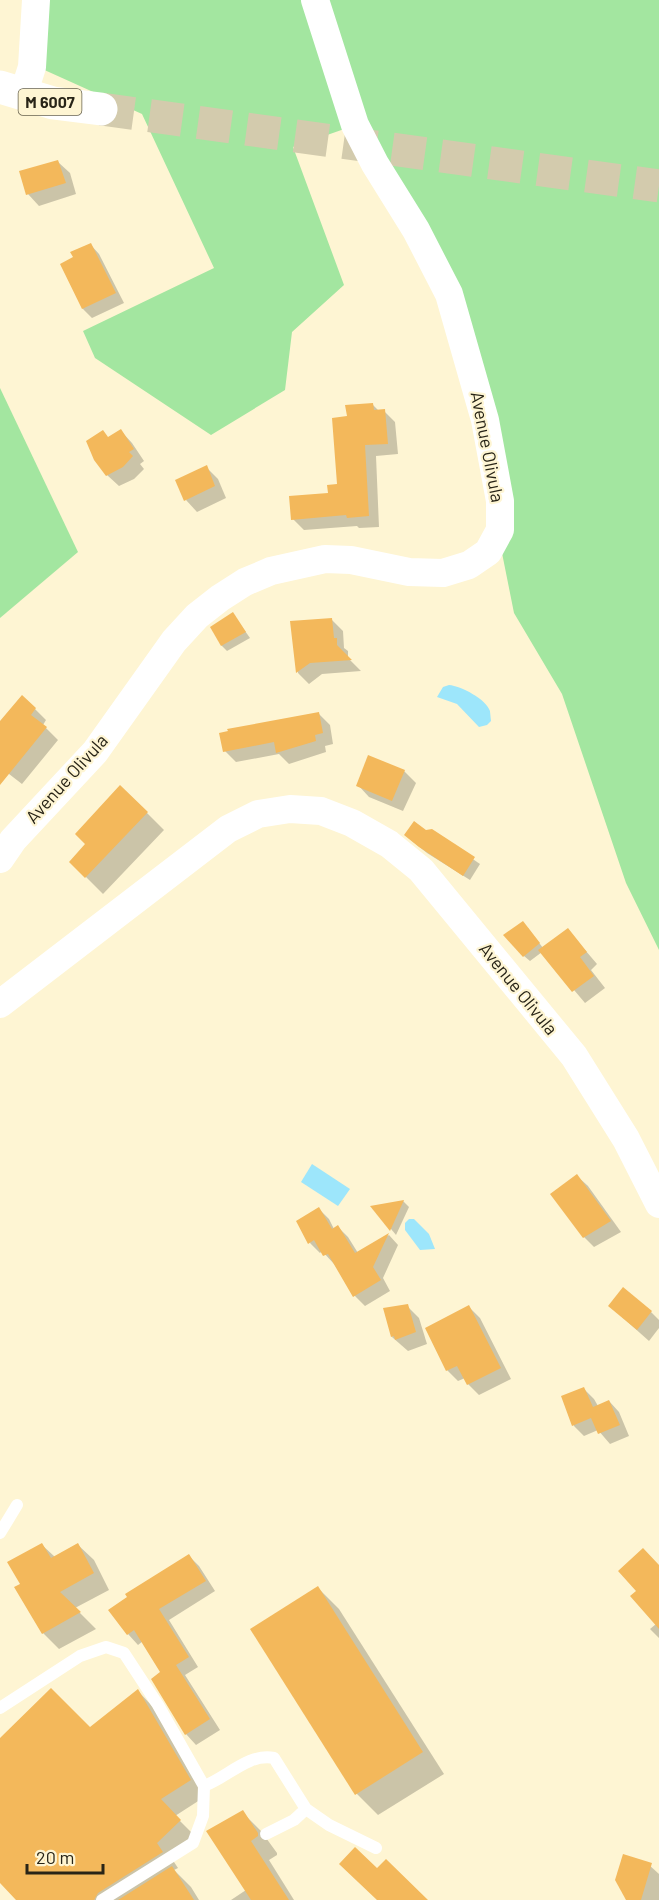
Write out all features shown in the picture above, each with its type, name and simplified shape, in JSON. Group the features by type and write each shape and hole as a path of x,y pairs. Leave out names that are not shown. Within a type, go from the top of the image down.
{"main road":[{"name":"M 6007","path":"12,91 53,103 101,109"}],"street":[{"path":"12,91 32,67 36,0"},
{"name":"Avenue Olivula","path":"0,859 13,840 95,752 174,641 197,616 220,598 245,582 271,571 325,559 351,560 409,572 442,573 469,565 488,552 500,530 500,501 485,420 449,294 416,230 375,164 355,125 315,0"},
{"name":"Avenue Olivula","path":"0,1004 228,829 258,814 290,809 321,811 352,823 389,844 421,870 574,1056 626,1139 659,1204"}],"lane":[{"path":"0,1533 17,1505"},
{"path":"0,1708 80,1656 106,1647 124,1653 158,1705 204,1786 203,1816 193,1844 102,1900"},
{"path":"204,1786 216,1782 252,1758 264,1756 274,1758 306,1809 329,1825 376,1848"},
{"path":"266,1834 294,1820 306,1809"}],"green space":[{"path":"42,0 659,0 659,950 626,883 562,694 514,613 501,548 512,497 387,160 367,121 293,147 344,285 292,332 285,390 211,435 95,358 83,331 214,268 142,114 40,68"},
{"path":"0,388 78,552 0,618"}],"water":[{"path":"449,685 466,691 484,702 490,711 491,721 479,727 457,704 437,697 443,687"},
{"path":"312,1164 350,1189 338,1206 301,1182"},
{"path":"409,1219 414,1219 429,1234 435,1249 420,1250 405,1230 405,1223"}],"building":[{"path":"58,160 66,183 26,195 19,171"},
{"path":"91,243 116,293 82,309 60,264 73,257 70,252"},
{"path":"373,403 374,410 385,409 388,444 365,445 369,516 347,518 346,515 291,520 289,496 328,493 327,485 337,484 332,418 347,416 345,405"},
{"path":"121,429 134,449 129,452 133,456 123,467 106,476 94,460 86,441 103,430 108,437"},
{"path":"207,465 215,486 184,501 175,480"},
{"path":"233,612 246,632 221,646 210,627"},
{"path":"332,618 337,645 352,660 310,663 296,673 290,621"},
{"path":"22,695 36,708 31,715 47,727 0,785 0,721"},
{"path":"319,712 323,733 315,735 316,741 276,753 274,742 223,752 219,733 228,731 227,729"},
{"path":"368,755 405,770 392,801 356,786"},
{"path":"120,785 148,812 85,878 69,862 85,844 75,834"},
{"path":"414,821 426,830 432,829 475,857 463,876 404,835"},
{"path":"523,921 540,943 523,957 503,935"},
{"path":"568,928 587,952 580,957 594,976 572,992 538,950"},
{"path":"577,1174 611,1221 583,1238 550,1194"},
{"path":"404,1200 390,1231 370,1206"},
{"path":"319,1207 332,1229 338,1225 355,1253 389,1233 373,1267 381,1280 353,1297 328,1254 323,1256 314,1240 308,1244 296,1221"},
{"path":"623,1287 652,1311 637,1330 608,1306"},
{"path":"408,1304 416,1332 395,1340 394,1336 391,1337 383,1308"},
{"path":"469,1305 501,1368 467,1385 457,1366 446,1371 425,1328"},
{"path":"584,1387 593,1407 609,1400 620,1425 598,1434 591,1418 572,1426 561,1396"},
{"path":"42,1543 51,1558 78,1543 94,1573 60,1592 81,1612 42,1634 14,1587 20,1584 7,1562"},
{"path":"643,1548 659,1565 659,1629 630,1596 636,1591 618,1571"},
{"path":"189,1554 206,1581 159,1609 189,1657 176,1665 210,1719 185,1735 151,1679 160,1672 134,1630 127,1635 108,1610 127,1597 125,1594"},
{"path":"318,1586 423,1752 355,1795 250,1629"},
{"path":"51,1688 90,1727 138,1689 191,1780 161,1799 181,1820 157,1843 163,1852 98,1893 94,1900 16,1900 0,1883 0,1738"},
{"path":"243,1810 258,1833 258,1836 251,1841 289,1900 251,1900 206,1831"},
{"path":"355,1847 377,1868 386,1859 428,1900 377,1900 339,1864"},
{"path":"623,1854 652,1863 641,1900 626,1900 615,1880"},
{"path":"172,1866 194,1900 118,1900"}],"tunnel":[{"path":"101,109 659,186"}]}
